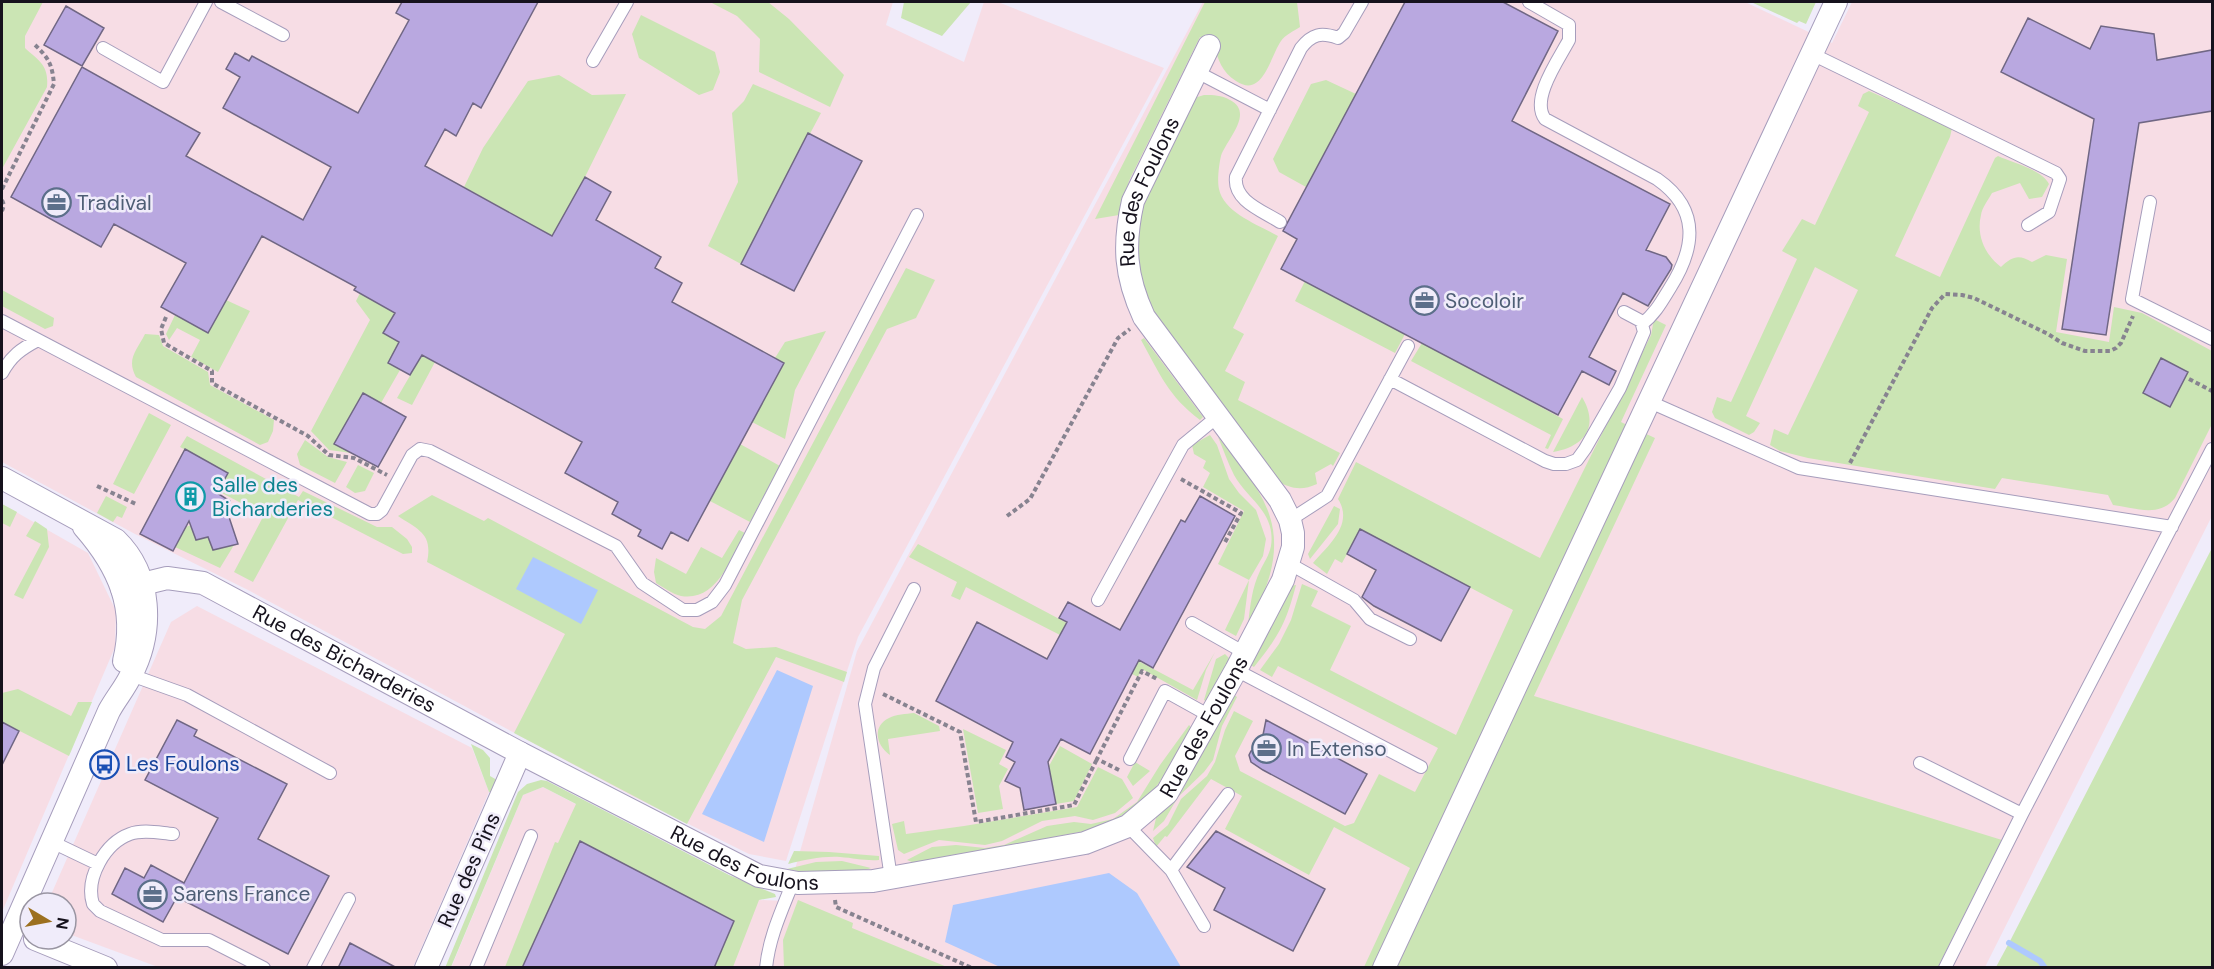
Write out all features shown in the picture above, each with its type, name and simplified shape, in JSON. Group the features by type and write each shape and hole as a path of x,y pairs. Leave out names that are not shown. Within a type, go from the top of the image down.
{"street":[{"path":"1384,968 1836,2"},
{"name":"Rue des Foulons","path":"516,763 759,876 793,882 873,881 1085,843 1128,826 1167,793 1283,580 1290,564 1293,547 1290,520 1280,500 1144,317 1128,276 1126,253 1133,201 1209,46"},
{"path":"2,478 73,523 121,544 125,549 132,586 128,642 117,695"},
{"name":"Rue des Bicharderies","path":"132,586 167,578 188,579 203,583 516,763"},
{"path":"36,891 52,842 117,695 131,675 146,626 146,593 132,586"},
{"name":"Rue des Pins","path":"426,968 516,763"},
{"path":"2,954 18,937"},
{"path":"64,951 106,968"}],"lane":[{"path":"103,48 163,82 206,2"},
{"path":"221,2 284,35"},
{"path":"593,61 627,2"},
{"path":"1280,222 1243,200 1235,184 1236,177 1301,48 1318,34 1338,38 1344,33 1362,2"},
{"path":"1529,2 1569,25 1570,32 1569,40 1545,85 1541,106 1542,115 1545,119 1668,187 1685,209 1690,223 1686,257 1680,273 1654,314 1642,324"},
{"path":"1812,54 2056,173 2060,179 2049,212 2028,225"},
{"path":"1197,72 1270,110"},
{"path":"2150,202 2132,299 2212,339"},
{"path":"2,321 370,514 377,514 382,510 412,455 420,449 430,451 616,546 642,583 683,610 697,610 712,602 725,585 917,215"},
{"path":"1390,379 1545,461 1566,464 1577,460 1585,449 1620,388 1644,332 1642,324 1624,312"},
{"path":"2,373 9,360 18,351 38,340"},
{"path":"1290,520 1327,496 1408,346"},
{"path":"1650,402 1799,468 2172,528"},
{"path":"1098,600 1183,445 1217,417"},
{"path":"1945,968 2022,814 2212,448"},
{"path":"1290,564 1354,600 1370,620 1410,639"},
{"path":"891,878 865,704 874,668 915,589"},
{"path":"1192,623 1240,662 1421,766"},
{"path":"131,675 187,696 330,773"},
{"path":"1130,759 1165,691 1210,716"},
{"path":"1920,763 2022,814"},
{"path":"1171,870 1228,794"},
{"path":"1128,826 1171,870 1204,926"},
{"path":"173,834 131,833 115,842 98,864 91,885 93,904 100,911 162,940 209,940 264,968"},
{"path":"476,968 531,836"},
{"path":"52,842 98,864"},
{"path":"766,968 767,952 772,935 793,882"},
{"path":"313,968 349,899"}],"path":[{"path":"2,189 54,84 52,66 45,54 34,44"},
{"path":"2,200 4,205 2,211"},
{"path":"1844,475 1932,308 1945,294 1974,298 2062,343 2085,351 2098,352 2110,351 2121,343 2139,302"},
{"path":"166,317 161,329 164,343 212,371 212,382 308,436 329,455 354,458 398,480"},
{"path":"1006,516 1030,499 1118,338 1144,317"},
{"path":"2189,379 2212,391"},
{"path":"1168,471 1241,513 1224,544"},
{"path":"97,486 136,504"},
{"path":"869,687 960,732 976,822 1074,805 1142,671 1167,685 1165,691"},
{"path":"1097,759 1122,771 1130,759"},
{"path":"830,882 836,907 972,968"}],"shaded area":[{"path":"2,2 893,2 886,25 964,62 984,2 998,2 1164,68 858,637 786,861 749,854 632,796 248,590 135,534 2,462"},
{"path":"1203,2 1745,2 1832,43 1852,2 2212,2 2212,516 1985,967 451,968 523,795 543,787 759,900 786,901 857,651"},
{"path":"2,504 88,553 116,611 115,647 2,912"},
{"path":"197,606 472,748 489,792 413,967 158,967 78,937 78,891 53,891 171,622"}],"green space":[{"path":"2,2 43,2 25,36 25,48 45,68 47,87 2,169"},
{"path":"710,2 768,2 789,19 844,75 830,107 759,72 760,39 737,16"},
{"path":"904,2 971,2 942,36 901,18"},
{"path":"1205,2 1297,2 1300,27 1283,39 1264,74 1253,85 1245,85 1227,74 1214,45 1200,37 1129,181 1119,215 1095,219"},
{"path":"1751,2 1816,2 1806,24 1799,21 1797,23"},
{"path":"641,15 715,52 720,72 713,90 699,95 639,58 632,34"},
{"path":"559,75 592,95 626,94 585,177 552,236 464,187 483,148 528,81"},
{"path":"1326,80 1356,94 1306,187 1279,172 1273,159 1311,84"},
{"path":"753,84 821,113 741,264 708,246 738,182 732,113 744,101"},
{"path":"1869,91 1952,128 1950,137 1895,256 1940,277 1995,158 1998,156 2033,170 2049,184 2042,197 2029,199 2020,183 1992,193 1981,215 1980,230 1983,244 1990,257 2001,267 2016,257 2032,262 2046,255 2067,259 2056,332 2109,342 2114,307 2142,313 2212,351 2212,424 2175,498 2169,504 2154,510 2113,505 2108,495 2002,478 1995,489 1808,458 1780,451 1770,445 1774,429 1788,435 1858,290 1815,267 1746,416 1760,423 1749,435 1715,418 1712,412 1717,397 1731,402 1797,259 1782,251 1802,219 1815,225 1869,112 1858,106 1863,94"},
{"path":"1204,95 1227,98 1237,105 1240,112 1237,127 1220,159 1218,182 1222,197 1235,212 1278,236 1233,328 1244,334 1225,371 1245,382 1238,400 1340,453 1333,466 1331,464 1315,473 1317,484 1306,488 1296,488 1276,480 1158,322 1140,278 1137,225 1142,201 1191,99"},
{"path":"906,268 935,280 916,318 887,329 742,600 733,643 746,649 776,647 847,672 844,682 776,657 687,824 514,733 565,634 427,562 428,545 423,534 398,516 432,495 484,521 488,518 693,627 705,629 721,616"},
{"path":"1305,281 1405,334 1395,353 1295,301"},
{"path":"2,290 54,318 53,326 45,329 2,306"},
{"path":"360,293 395,313 384,333 400,342 388,363 400,370 381,403 362,394 335,444 352,453 329,450 311,431 370,320 356,301"},
{"path":"226,300 250,311 218,372 191,357 200,340 177,328 169,340 166,334 175,315"},
{"path":"1654,319 1666,325 1621,422 1629,426 1376,967 1364,967 1410,868 1334,827 1309,875 1225,829 1242,796 1211,779 1167,837 1165,836 1156,847 1153,838 1168,825 1181,799 1207,776 1215,762 1225,730 1234,711 1253,721 1235,756 1240,771 1345,826 1354,823 1379,774 1415,792 1438,748 1278,666 1272,677 1260,670 1279,644 1291,620 1302,584 1318,591 1311,606 1351,626 1330,670 1456,735 1513,610 1360,530 1342,563 1335,559 1327,574 1313,563 1338,534 1343,517 1338,499 1356,462 1540,558 1651,335"},
{"path":"826,331 795,390 785,439 752,422 784,363 775,358 785,342"},
{"path":"145,334 159,335 163,346 208,372 210,385 274,420 273,431 268,442 260,445 136,377 132,360"},
{"path":"1144,338 1203,417 1200,420 1172,393 1141,340"},
{"path":"1422,343 1563,419 1548,449 1545,448 1551,435 1411,361"},
{"path":"422,355 435,362 412,405 397,398"},
{"path":"1582,397 1589,418 1586,434 1573,446 1553,452"},
{"path":"149,413 171,425 134,494 113,484"},
{"path":"1642,432 1655,438 1534,696 2002,840 1938,967 1389,968"},
{"path":"1210,435 1217,445 1229,479 1256,510 1266,539 1263,556 1249,580 1218,564 1244,511 1203,487 1210,473 1203,468 1206,461 1194,454 1192,445"},
{"path":"187,436 299,497 303,491 377,527 392,527 407,539 412,547 412,553 403,554 298,500 253,582 234,572 264,515 218,491 227,472 180,447"},
{"path":"1218,437 1257,488 1272,523 1274,542 1272,563 1266,587 1248,625 1253,590 1270,550 1271,534 1265,515 1234,475"},
{"path":"305,440 328,457 347,462 335,483 300,465 297,454"},
{"path":"740,444 780,466 750,522 710,501"},
{"path":"358,465 374,473 365,491 355,493 346,487"},
{"path":"106,496 127,507 122,518 117,516 113,522 97,513"},
{"path":"2,504 17,512 10,527 2,523"},
{"path":"1334,506 1340,509 1338,524 1310,559 1308,554"},
{"path":"35,521 47,529 49,547 23,599 14,595 41,544 26,536"},
{"path":"191,525 196,540 208,537 234,545 220,568 175,547 179,540 175,537 180,529"},
{"path":"739,530 745,533 728,566 713,585 704,592 694,596 681,596 656,583 654,572 656,558 686,574 701,547 722,558"},
{"path":"918,544 1193,690 1215,652 1206,670 1197,700 1142,669 1138,677 966,587 960,600 951,596 957,582 909,557"},
{"path":"2212,548 2212,967 1996,967 2009,943"},
{"path":"1249,580 1244,619 1236,636 1225,630"},
{"path":"1296,585 1281,629 1254,667 1249,664 1291,586"},
{"path":"1225,654 1230,659 1207,702 1204,700 1216,659"},
{"path":"18,689 71,716 78,702 92,702 69,756 2,722 2,693"},
{"path":"1233,694 1237,697 1222,726 1213,760 1178,797 1164,821 1153,831 1157,814"},
{"path":"914,713 939,726 940,731 888,739 890,755 879,742 880,726 892,717"},
{"path":"1189,725 1192,728 1173,762 1154,789 1143,800 1114,820 1095,829 917,864 907,860 932,847 956,845 985,848 1004,845 1047,826 1074,822 1091,824 1113,819 1137,802"},
{"path":"963,729 1006,750 999,764 1008,769 999,786 1003,809 978,813"},
{"path":"471,744 483,750 490,758 490,776 497,780 492,793 489,792"},
{"path":"1060,746 1092,764 1074,801 1056,804 1049,766"},
{"path":"1135,762 1150,771 1133,786 1127,777"},
{"path":"1098,767 1122,779 1133,798 1115,813 1093,820 1075,816 1042,821 1002,841 985,845 939,840 904,854 898,850 892,824 904,821 906,834 1077,807"},
{"path":"541,780 547,781 729,875 775,894 776,897 759,900 733,967 714,967 733,920 580,842 522,967 505,967 555,842 558,843 576,804 543,787 523,795 451,967 445,968 518,792 527,784"},
{"path":"794,851 879,856 879,860 827,857 788,864"},
{"path":"842,861 871,868 841,874 818,874 787,869 816,862"},
{"path":"798,900 853,923 852,928 947,967 784,967 783,940"}],"water":[{"path":"533,557 598,590 581,624 516,589"},
{"path":"777,670 813,686 764,842 702,814"},
{"path":"1109,873 1137,893 1181,967 1000,967 945,942 953,905"}],"building":[{"path":"402,2 538,2 481,108 473,103 456,136 445,129 425,166 552,236 585,177 611,192 596,220 661,257 655,268 682,283 672,302 784,363 688,541 671,532 662,549 638,536 641,530 612,514 618,502 565,473 582,442 422,355 410,375 388,363 399,342 383,333 395,313 354,290 356,287 262,236 208,333 161,307 186,263 114,224 101,247 11,197 82,67 200,133 186,156 303,220 331,167 223,108 240,77 226,69 235,53 249,61 252,56 358,113 409,20 396,13"},
{"path":"1405,2 1503,2 1558,31 1512,121 1670,204 1646,250 1666,257 1672,265 1671,269 1648,306 1623,293 1589,357 1616,371 1609,385 1582,371 1558,415 1281,269 1297,239 1283,231"},
{"path":"66,6 104,28 82,66 44,45"},
{"path":"2028,18 2090,49 2101,26 2154,34 2157,60 2212,50 2212,111 2139,123 2106,335 2062,329 2094,119 2001,72"},
{"path":"808,133 862,161 794,291 741,264"},
{"path":"2161,358 2188,372 2170,407 2143,393"},
{"path":"363,393 406,417 378,467 334,444"},
{"name":"Salle des Bicharderies","path":"185,449 228,473 217,493 230,501 226,508 238,544 213,550 208,537 196,540 189,521 173,551 140,534"},
{"path":"1200,496 1235,516 1153,668 1139,660 1090,754 1061,739 1048,762 1056,804 1024,810 1020,788 1005,781 1015,762 1006,757 1013,742 936,701 977,622 1047,659 1067,622 1059,618 1068,602 1120,630 1181,520 1185,522"},
{"path":"1360,529 1470,587 1441,641 1374,606 1362,597 1376,570 1347,554"},
{"path":"177,720 197,730 194,736 287,784 258,839 329,876 288,954 177,897 163,922 112,894 125,868 144,878 151,865 184,883 218,818 145,780"},
{"path":"1266,720 1367,774 1345,814 1251,762 1249,755 1261,745"},
{"path":"2,722 19,731 2,765"},
{"path":"1216,831 1325,889 1293,951 1214,910 1225,888 1187,867"},
{"path":"580,841 734,921 714,968 522,968"},
{"path":"350,943 397,968 338,968"}],"waterway":[{"path":"2009,943 2040,961 2045,968"}],"place":[{"name":"Tradival","path":"56,203"},
{"name":"Socoloir","path":"1424,301"},
{"name":"Salle des Bicharderies","path":"191,497"},
{"name":"In Extenso","path":"1266,749"},
{"name":"Les Foulons","path":"105,764"},
{"name":"Sarens France","path":"152,894"}]}
